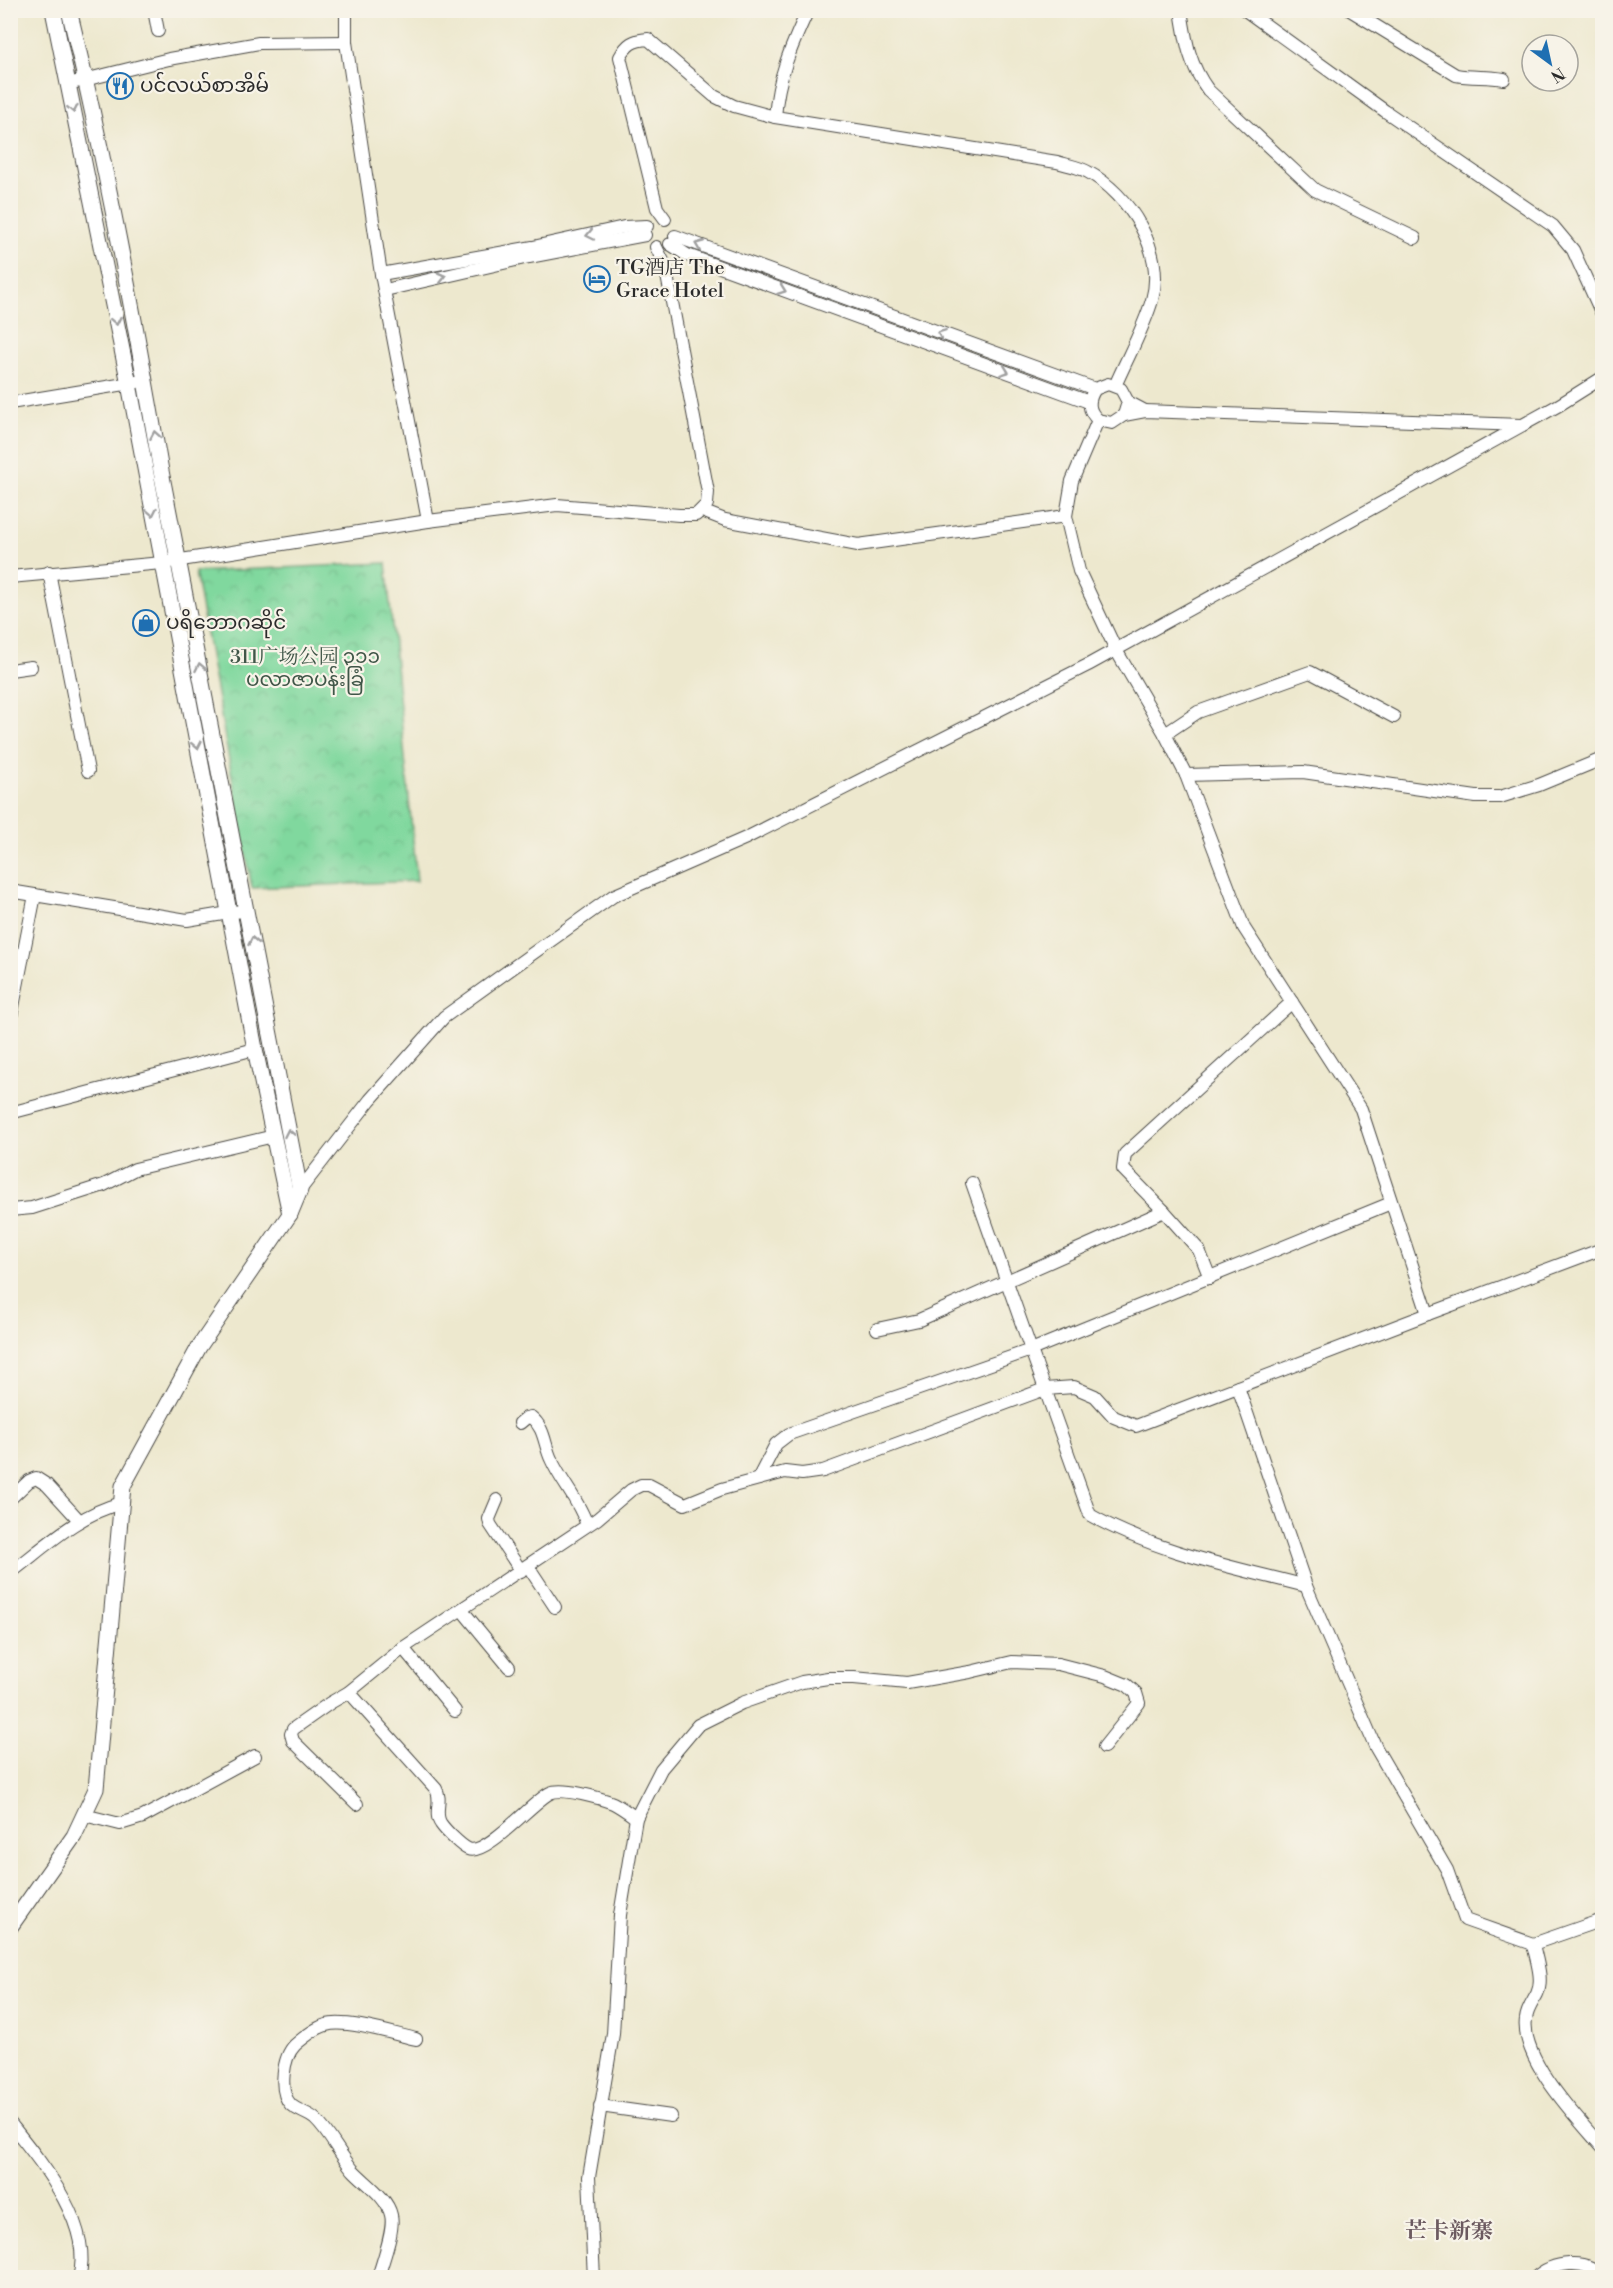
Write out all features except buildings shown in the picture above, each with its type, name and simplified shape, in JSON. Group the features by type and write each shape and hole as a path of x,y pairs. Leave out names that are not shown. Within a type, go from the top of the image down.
{"main road":[{"path":"10,1927 74,1836 96,1789 123,1486 199,1347 290,1214 300,1190 180,560 129,384 53,10"},
{"path":"69,10 86,80 145,381 162,563 255,1049 290,1214"},
{"path":"58,32 74,29"},
{"path":"93,209 111,208"},
{"path":"110,293 128,291"},
{"path":"189,705 207,701"},
{"path":"209,810 227,806"}],"street":[{"path":"154,10 158,31"},
{"path":"346,10 346,42 381,274 428,521"},
{"path":"776,117 777,94 786,58 808,10"},
{"path":"1181,10 1195,72 1208,90 1315,190 1414,238"},
{"path":"1245,10 1385,111 1553,226 1573,250 1602,314"},
{"path":"1350,10 1456,75 1469,77 1484,75 1504,79"},
{"path":"1115,386 1152,300 1156,277 1145,234 1120,196 1105,183 1086,171 1057,162 776,117 734,106 714,96 648,39 635,39 626,46 620,57 657,208 649,243 667,243 754,266 1095,389 1108,384 1115,386 1121,389 1128,402 1145,411"},
{"path":"68,84 169,59 259,43 346,42"},
{"path":"10,577 162,563 428,521 557,505 690,516 702,511 707,504 708,492 665,265 667,243 674,227 653,225 624,227 533,247 381,274"},
{"path":"385,290 526,258 653,225"},
{"path":"667,243 687,255 1089,402"},
{"path":"750,278 754,266"},
{"path":"865,320 870,308"},
{"path":"982,363 987,350"},
{"path":"300,1190 370,1100 444,1017 613,896 746,838 1116,650 1559,405 1602,378"},
{"path":"10,403 145,381"},
{"path":"1095,389 1089,402 1090,409 1098,420 1112,423 1124,415 1145,411 1194,415 1521,425"},
{"path":"1124,415 1128,402"},
{"path":"1098,420 1072,481 1066,516 1079,570 1116,650 1186,775 1244,928 1361,1109 1428,1314"},
{"path":"702,511 725,520 858,545 1066,516"},
{"path":"49,572 88,771"},
{"path":"10,670 31,667"},
{"path":"1165,734 1198,712 1310,672 1394,717"},
{"path":"1186,775 1303,772 1476,797 1500,797 1539,785 1602,759"},
{"path":"10,891 176,919 207,919 247,910"},
{"path":"10,1022 35,895"},
{"path":"1210,1278 1199,1250 1123,1169 1125,1155 1292,1002"},
{"path":"10,1113 255,1049"},
{"path":"10,1210 32,1208 104,1185 135,1168 274,1136"},
{"path":"972,1183 1090,1515 1119,1531 1197,1557 1306,1586"},
{"path":"759,1479 776,1444 789,1434 1031,1350 1101,1319 1210,1278 1391,1203"},
{"path":"877,1329 919,1320 1164,1211"},
{"path":"357,1804 293,1741 291,1734 293,1729 349,1692 403,1648 588,1525 640,1485 649,1485 686,1504 722,1489 785,1472 802,1474 823,1471 1045,1389 1074,1387 1095,1396 1114,1417 1136,1426 1602,1249"},
{"path":"1238,1387 1306,1586 1376,1748 1447,1870 1465,1920 1533,1944 1602,1920"},
{"path":"520,1423 531,1417 536,1420 543,1433 550,1457 582,1510 588,1525"},
{"path":"10,1499 29,1481 36,1478 47,1485 79,1520"},
{"path":"497,1500 489,1519 490,1524 555,1607"},
{"path":"10,1573 79,1520 102,1508 122,1503"},
{"path":"462,1610 509,1667"},
{"path":"403,1648 455,1711"},
{"path":"594,2277 589,2177 613,2034 620,1915 636,1818 661,1769 698,1725 742,1703 802,1682 828,1678 854,1678 907,1683 1012,1662 1059,1664 1127,1685 1136,1693 1139,1702 1104,1747"},
{"path":"349,1692 436,1789 440,1796 437,1819 468,1849 476,1850 513,1825 550,1792 564,1790 612,1803 636,1818"},
{"path":"84,1815 120,1824 143,1816 255,1756"},
{"path":"1533,1944 1540,1982 1525,2021 1528,2041 1550,2086 1602,2147"},
{"path":"378,2277 392,2216 386,2204 353,2170 314,2118 293,2106 287,2099 284,2090 288,2054 310,2033 326,2025 351,2025 416,2039"},
{"path":"600,2106 671,2116"},
{"path":"10,2123 65,2201 76,2227 81,2250 79,2277"},
{"path":"1535,2277 1543,2271 1569,2264 1588,2265 1602,2277"}],"green space":[{"name":"311广场公园 ၃၁၁ ပလာဇာပန်းခြံ","path":"386,563 417,881 252,888 195,572"}],"place":[{"name":"ပင်လယ်စာအိမ်","path":"120,86"},
{"name":"TG酒店 The Grace Hotel","path":"597,279"},
{"name":"ပရိဘောဂဆိုင်","path":"146,623"}],"district":[{"name":"芒卡新寨","path":"1449,2231"}]}
